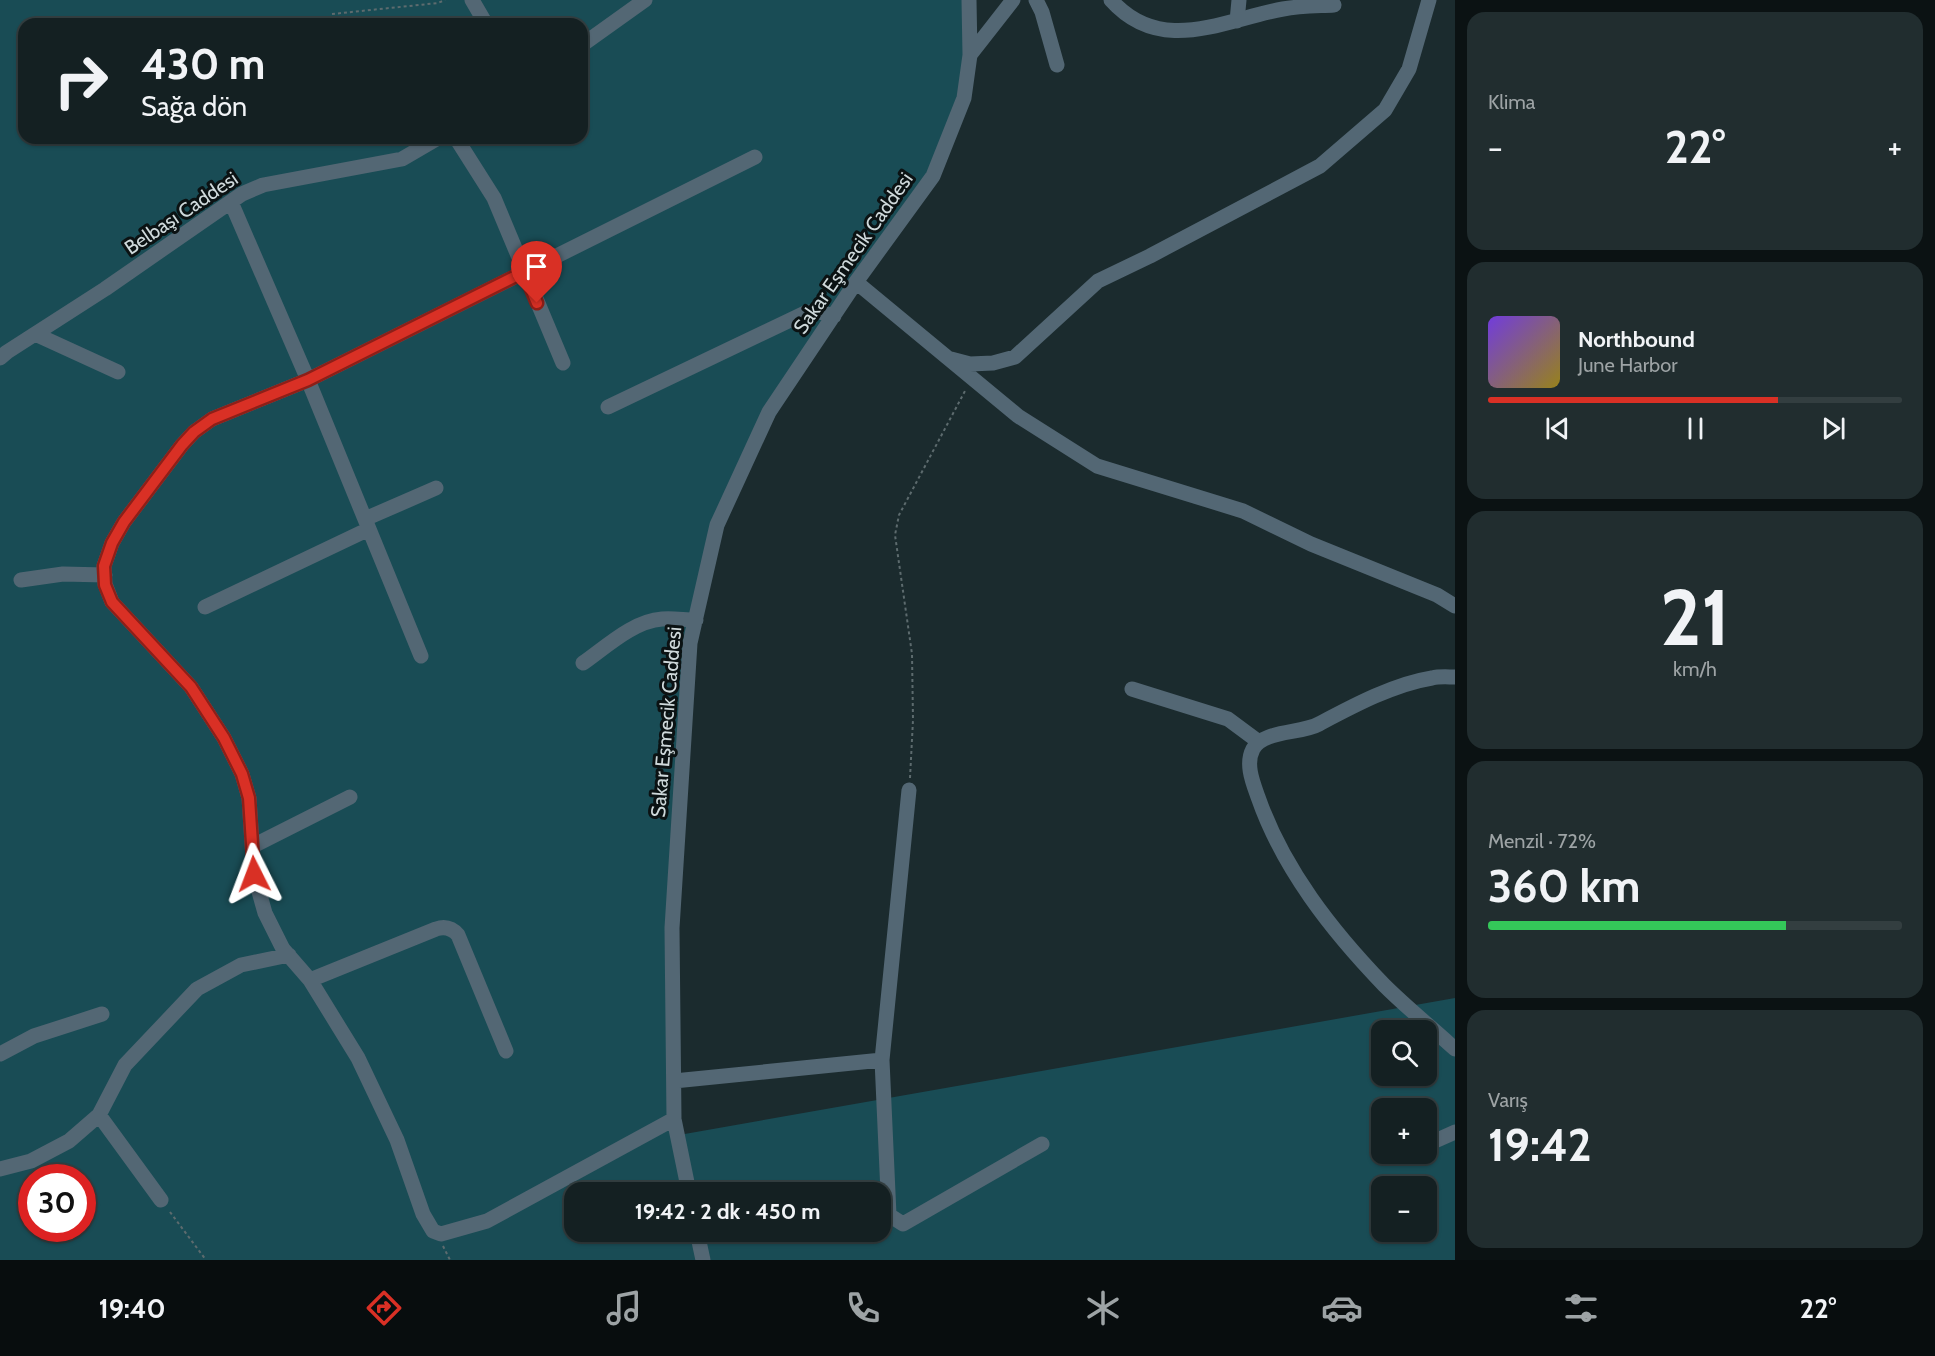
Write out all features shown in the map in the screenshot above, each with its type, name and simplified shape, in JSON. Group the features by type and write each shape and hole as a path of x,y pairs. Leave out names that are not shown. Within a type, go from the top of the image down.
{"street":[{"path":"472,0 482,18"},
{"path":"588,41 645,0"},
{"name":"Sakar Eşmecik Caddesi","path":"687,1182 674,1119 672,928 690,643 717,525 769,412 856,282 933,176 964,98 970,55 969,0"},
{"path":"970,55 1013,0"},
{"path":"1036,0 1045,19 1057,65"},
{"path":"1111,0 1128,17 1138,22 1161,30 1183,32 1284,9 1334,5"},
{"path":"1237,21 1239,0"},
{"path":"947,358 970,364 993,363 1015,357 1098,281 1320,166 1385,110 1409,69 1429,0"},
{"name":"Belbaşı Caddesi","path":"0,358 242,194 263,185 402,159 428,144"},
{"path":"460,144 494,198 563,363"},
{"path":"674,1119 487,1221 445,1235 434,1231 423,1214 397,1140 358,1058 310,980 284,949 265,913 254,874 249,798 242,774 224,738 191,687 112,602 105,585 104,566 112,543 124,522 182,445 194,432 212,419 308,380 754,157"},
{"path":"231,201 308,380 421,656"},
{"path":"856,282 1018,416 1097,466 1243,511 1311,544 1437,595 1455,606"},
{"path":"608,407 805,313 816,312 834,316"},
{"path":"35,334 118,372"},
{"path":"205,607 436,488"},
{"path":"21,580 63,574 105,575"},
{"path":"583,663 636,627 661,619 696,620"},
{"path":"1455,677 1432,678 1395,689 1311,728 1266,738 1253,748 1250,756 1251,776 1264,815 1294,873 1333,929 1385,986 1455,1049"},
{"path":"1132,689 1228,719 1259,742"},
{"path":"909,790 882,1059 889,1215 903,1224 1042,1144"},
{"path":"253,846 350,797"},
{"path":"310,980 445,927 458,935 506,1051"},
{"path":"0,1169 31,1161 69,1141 99,1115 125,1065 198,989 241,965 289,955"},
{"path":"0,1054 34,1036 102,1014"},
{"path":"674,1081 882,1059"},
{"path":"99,1115 161,1200"},
{"path":"1437,1140 1455,1132"},
{"path":"699,1242 703,1260"}],"path":[{"path":"332,14 438,3 445,0"},
{"path":"909,790 913,720 912,654 895,535 899,515 971,378"},
{"path":"161,1200 206,1260"}],"shaded area":[{"path":"0,0 967,0 966,66 942,151 833,319 746,465 702,585 678,866 679,1135 1455,998 1455,1260 0,1260"}],"route":[{"path":"254,874 249,798 242,774 224,738 191,687 112,602 105,585 104,566 112,543 124,522 182,445 194,432 212,419 308,380 524,272 537,303"}]}
